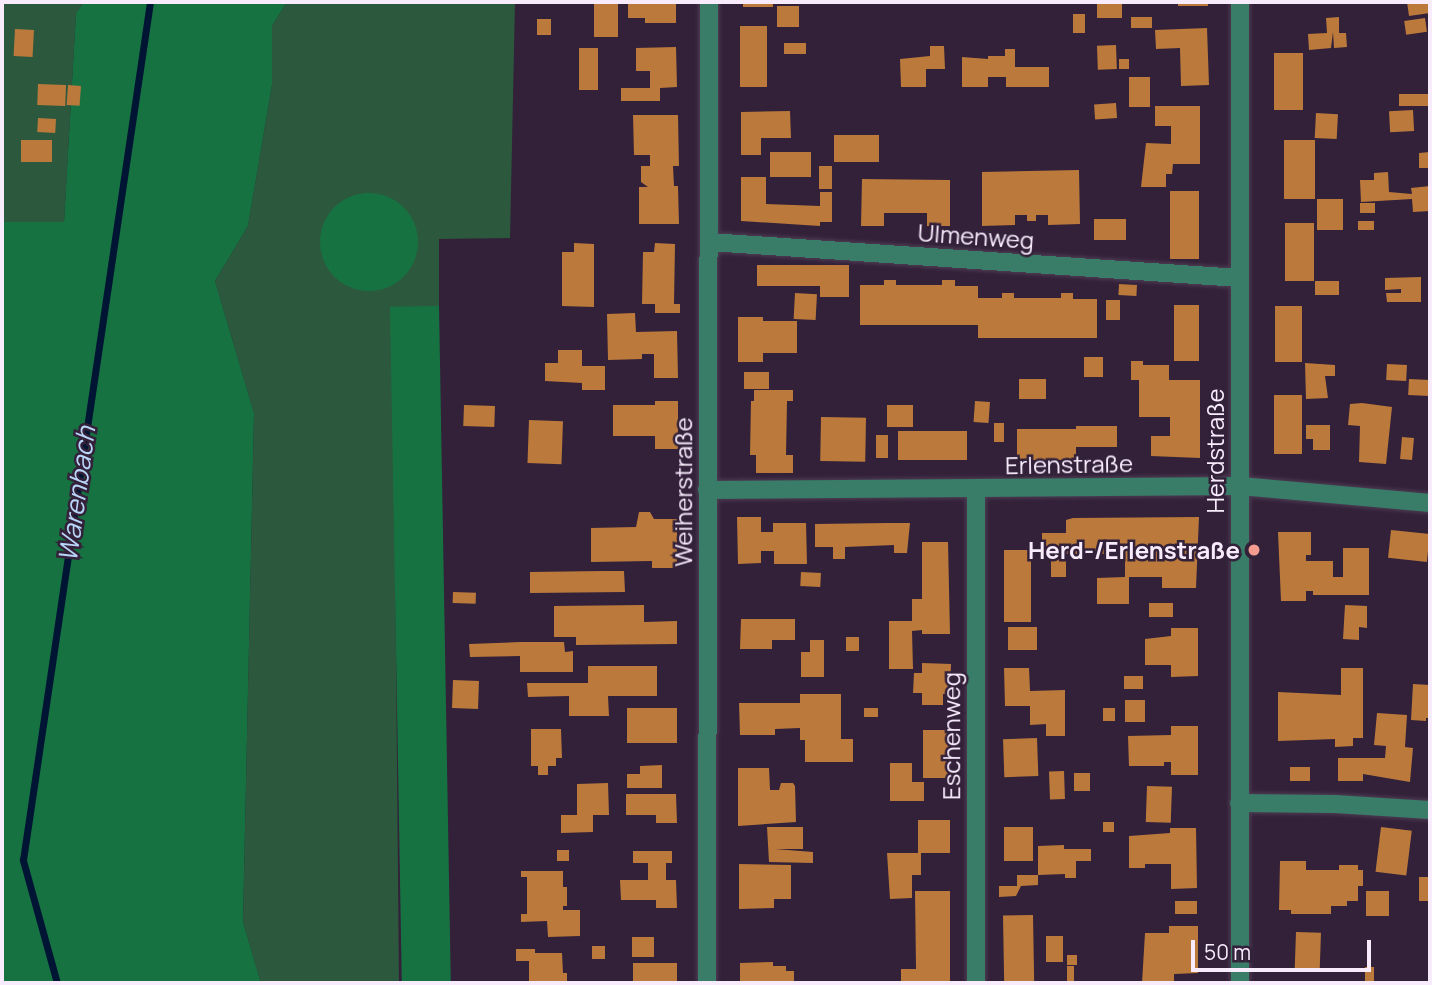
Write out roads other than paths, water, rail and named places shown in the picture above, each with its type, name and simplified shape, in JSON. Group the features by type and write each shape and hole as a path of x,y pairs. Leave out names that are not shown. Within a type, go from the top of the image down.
{"street":[{"name":"Weiherstraße","path":"707,983 709,2"},
{"name":"Herdstraße","path":"1240,2 1240,983"},
{"name":"Ulmenweg","path":"710,242 1239,278"},
{"name":"Erlenstraße","path":"707,490 1240,486 1430,503"},
{"name":"Eschenweg","path":"976,490 976,983"},
{"path":"1239,803 1335,804 1430,810"}],"waterway":[{"name":"Warenbach","path":"57,983 23,860 150,2"}],"place":[{"name":"Herd-/Erlenstraße","path":"1254,550"}]}
